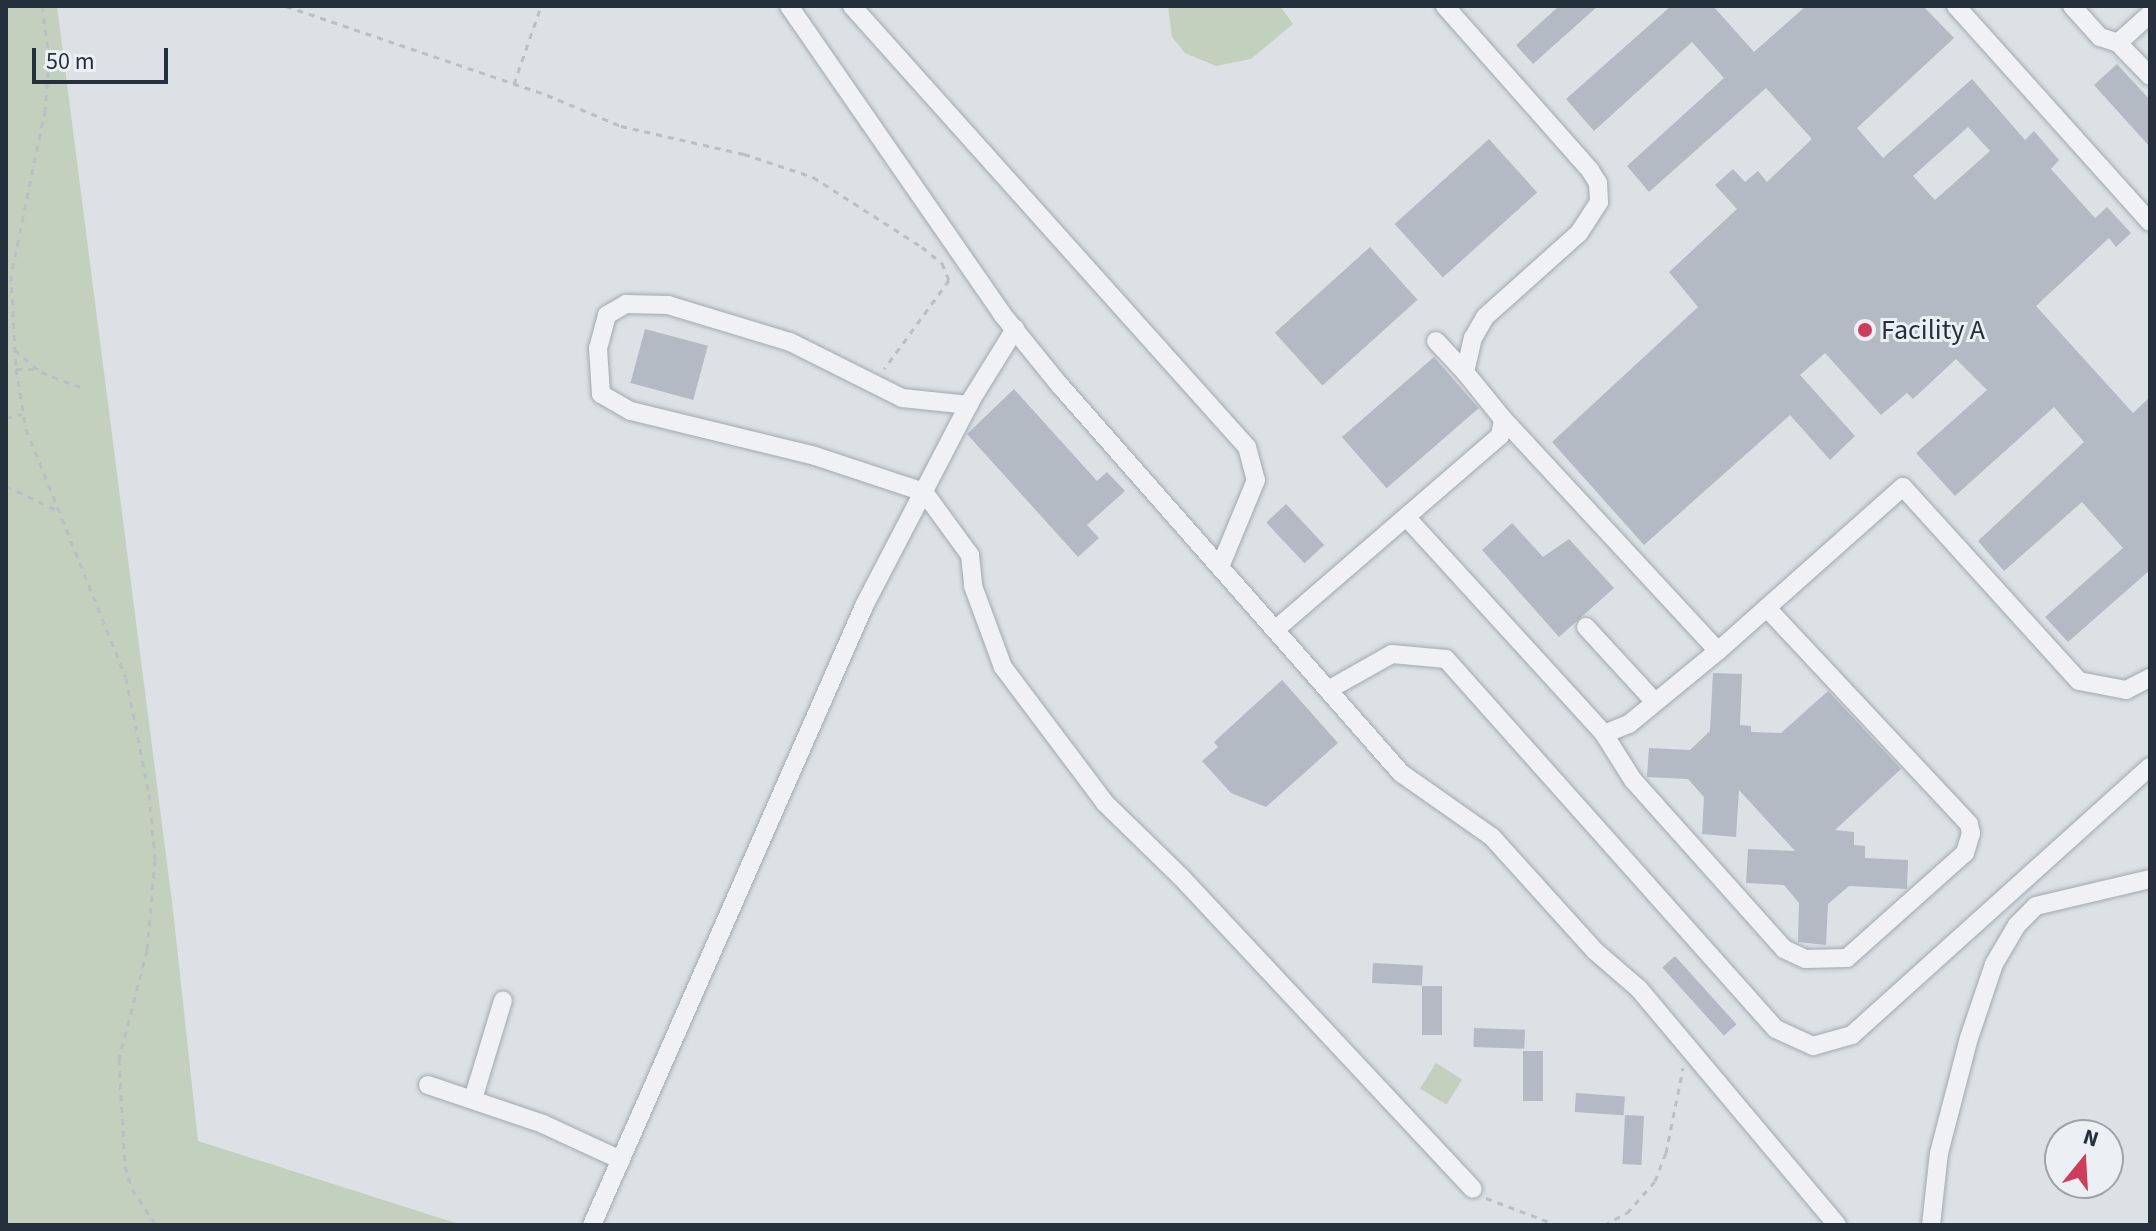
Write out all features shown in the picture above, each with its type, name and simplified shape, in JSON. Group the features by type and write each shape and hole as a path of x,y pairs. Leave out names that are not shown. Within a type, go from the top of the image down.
{"lane":[{"path":"789,6 1015,329 1401,773 1492,837 1595,951 1639,989 1837,1225"},
{"path":"852,6 1247,447 1256,480 1220,567"},
{"path":"1445,6 1598,183 1599,202 1579,233 1485,317 1473,338 1465,372"},
{"path":"1956,6 2150,222"},
{"path":"2072,6 2100,37 2118,43 2150,76"},
{"path":"2118,43 2150,14"},
{"path":"969,405 902,398 790,342 668,305 626,304 607,315 598,348 601,394 631,411 815,456 924,492 970,555 973,586 1003,667 1105,803 1473,1189"},
{"path":"592,1225 865,604 969,405 1015,329"},
{"path":"1436,341 1503,419 1718,651"},
{"path":"1275,630 1408,519 1500,436 1503,419"},
{"path":"1604,734 1629,724 1718,651 1903,487 2079,681 2109,691 2126,690 2150,678"},
{"path":"1408,519 1604,734 1633,780 1784,949 1805,959 1847,958 1965,853 1969,824 1767,608"},
{"path":"1586,627 1655,702"},
{"path":"1328,690 1392,654 1446,659 1776,1029 1813,1046 1852,1035 2150,767"},
{"path":"1931,1225 1939,1153 1969,1038 1994,964 2017,925 2036,906 2150,879"},
{"path":"473,1099 503,1000"},
{"path":"428,1085 473,1099 621,1160"}],"path":[{"path":"42,6 49,59 46,97 14,249 16,369 23,414 57,510 126,678 149,794 155,860 147,950 119,1071 125,1166 132,1189 156,1225"},
{"path":"286,6 514,84 621,126 744,154 813,177 942,263 949,280 942,296 873,384"},
{"path":"514,84 541,6"},
{"path":"15,350 37,369 85,389"},
{"path":"16,369 37,369"},
{"path":"6,418 23,414"},
{"path":"6,486 57,510"},
{"path":"1604,1225 1643,1198 1659,1173 1687,1049"},
{"path":"1473,1189 1506,1209 1557,1225"}],"green space":[{"path":"6,6 57,6 173,910 198,1141 462,1225 6,1225"},
{"path":"1168,6 1280,6 1293,24 1251,59 1216,66 1185,53 1172,37"},
{"path":"1436,1063 1462,1079 1446,1105 1420,1088"}],"building":[{"path":"1559,6 1598,6 1533,64 1516,45"},
{"name":"Facility A","path":"1671,6 1713,6 1754,52 1806,6 1923,6 1954,38 1857,128 1883,158 1972,79 2025,140 2034,131 2059,160 2051,169 2095,218 2107,207 2131,233 2116,247 2109,238 2036,306 2133,413 2150,397 2150,570 2068,642 2045,617 2123,548 2082,502 2004,571 1978,541 2084,442 2054,407 1955,496 1916,453 1987,390 1956,359 1913,399 1907,393 1881,415 1825,353 1800,375 1855,436 1830,460 1790,415 1644,545 1552,442 1698,307 1669,272 1737,209 1715,185 1733,169 1745,182 1758,171 1767,182 1812,139 1766,88 1649,192 1627,166 1724,78 1692,42 1594,131 1566,99","holes":["1968,127 1990,151 1935,200 1913,176"]},
{"path":"2117,64 2150,100 2150,147 2094,85"},
{"path":"1489,139 1537,193 1443,277 1395,224"},
{"path":"1370,247 1418,300 1322,385 1275,333"},
{"path":"645,329 708,346 693,400 631,383"},
{"path":"1434,357 1479,408 1387,488 1342,437"},
{"path":"1014,389 1097,481 1107,472 1125,491 1087,525 1099,538 1078,557 967,434"},
{"path":"1286,504 1324,545 1304,563 1266,522"},
{"path":"1512,523 1543,557 1569,539 1614,588 1559,637 1482,550"},
{"path":"1713,673 1742,674 1740,725 1751,726 1751,732 1781,733 1828,691 1901,769 1835,830 1854,832 1854,845 1865,846 1865,858 1908,860 1907,889 1849,886 1828,904 1826,945 1798,942 1799,903 1784,885 1746,883 1748,849 1795,851 1739,790 1736,837 1702,834 1704,797 1688,779 1647,777 1649,748 1690,750 1710,731"},
{"path":"1282,680 1338,743 1266,807 1231,793 1202,761 1218,747 1214,742"},
{"path":"1675,956 1737,1024 1724,1036 1662,967"},
{"path":"1373,963 1423,966 1422,986 1372,983"},
{"path":"1422,986 1442,986 1442,1035 1422,1035"},
{"path":"1474,1028 1525,1030 1524,1049 1473,1047"},
{"path":"1523,1051 1543,1051 1543,1101 1523,1101"},
{"path":"1576,1093 1625,1096 1624,1115 1575,1112"},
{"path":"1625,1115 1644,1116 1641,1165 1622,1164"}],"place":[{"name":"Facility A","path":"1865,330"}]}
